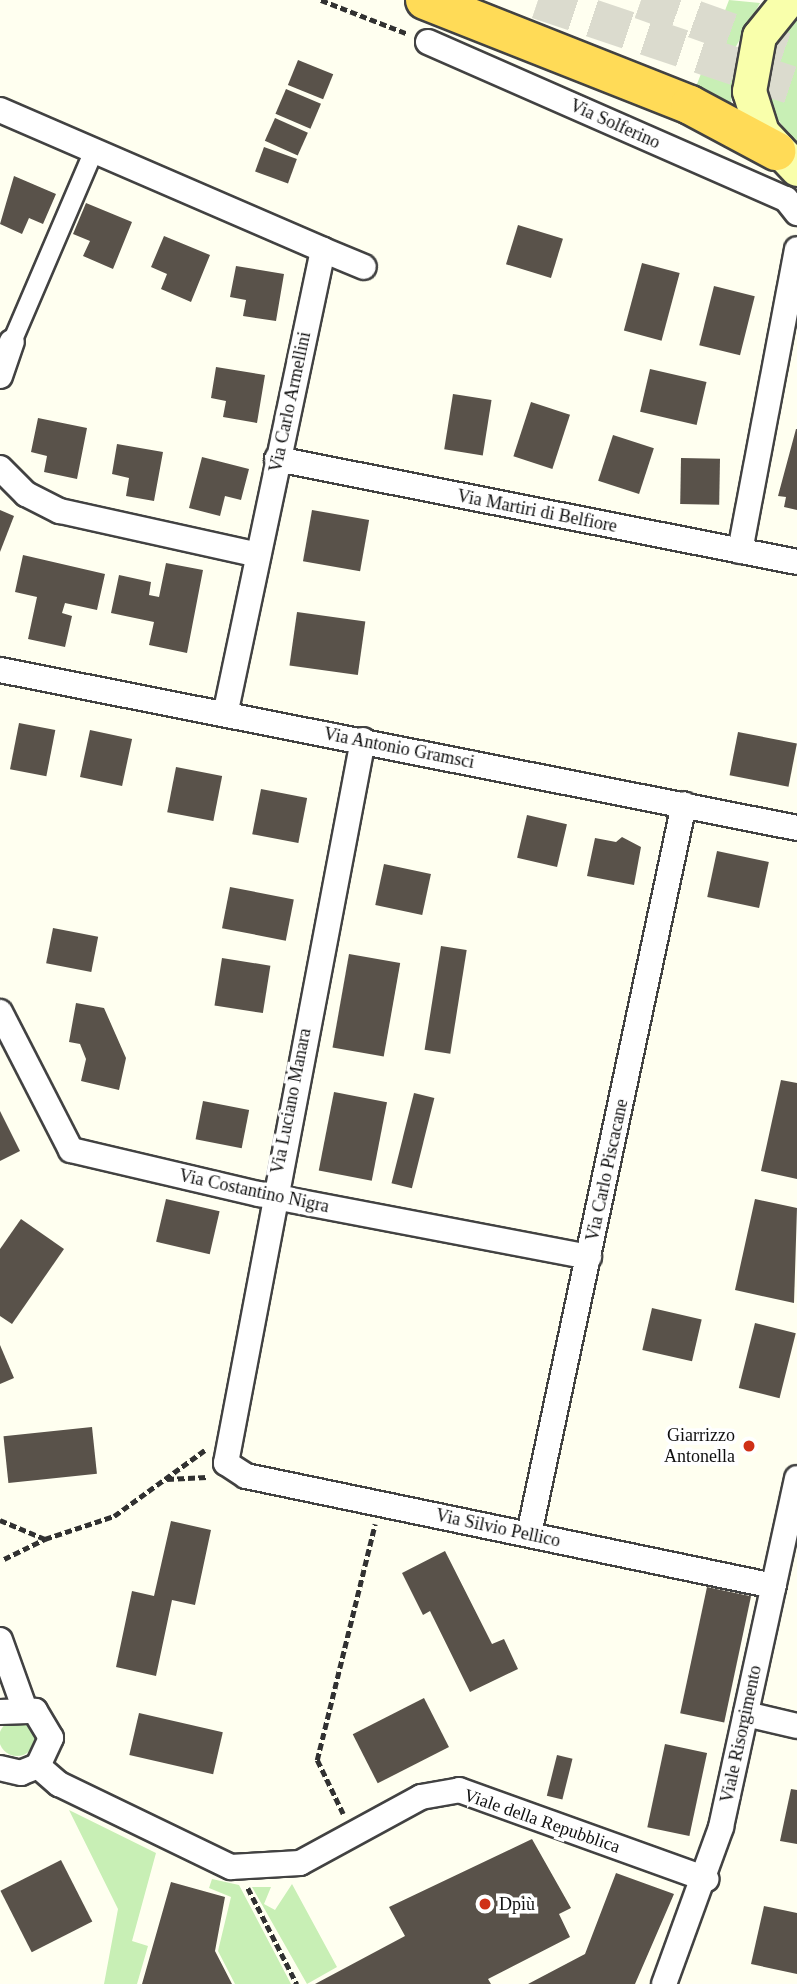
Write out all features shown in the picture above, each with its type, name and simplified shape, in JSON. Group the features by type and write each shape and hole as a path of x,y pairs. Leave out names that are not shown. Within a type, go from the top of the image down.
{"highway":[{"path":"425,0 690,105 786,160"}],"main road":[{"path":"786,160 757,121 749,78 759,36 788,0"}],"street":[{"name":"Via Solferino","path":"428,42 786,199 797,213"},
{"path":"0,110 364,267"},
{"path":"0,376 94,151"},
{"path":"740,551 792,305 797,249"},
{"name":"Via Carlo Armellini","path":"225,714 323,250"},
{"name":"Via Martiri di Belfiore","path":"277,459 797,562"},
{"path":"0,468 26,494 60,511 258,555"},
{"name":"Via Antonio Gramsci","path":"0,670 797,828"},
{"name":"Via Luciano Manara","path":"226,1463 229,1431 272,1196 363,740"},
{"name":"Via Carlo Piscacane","path":"529,1534 684,804"},
{"name":"Via Costantino Nigra","path":"0,1012 71,1150 272,1196 589,1257"},
{"name":"Via Silvio Pellico","path":"226,1463 246,1476 774,1586"},
{"name":"Viale Risorgimento","path":"664,1984 706,1879 746,1714 797,1478"},
{"path":"0,1640 24,1707 48,1727 50,1749 38,1766 21,1773 0,1768"},
{"path":"0,1712 24,1707"},
{"path":"746,1714 797,1726"},
{"name":"Viale della Repubblica","path":"38,1766 59,1784 202,1856 247,1867 300,1863 421,1797 459,1790 706,1879"}],"path":[{"path":"321,0 428,42"},
{"path":"4,1559 46,1539 114,1516 229,1431"},
{"path":"353,1834 317,1760 380,1504"},
{"path":"0,1520 46,1539"},
{"path":"247,1867 246,1885 297,1984"}],"green space":[{"path":"729,0 760,3 734,50 731,107 694,92"},
{"path":"797,16 797,146 769,107 765,78 771,49"},
{"path":"17,1720 30,1725 35,1738 30,1751 17,1756 4,1751 -1,1738 4,1725"},
{"path":"69,1810 156,1853 132,1941 148,1946 137,1984 104,1984 118,1909"},
{"path":"212,1879 239,1885 291,1984 235,1984 218,1951 231,1897 209,1888"},
{"path":"292,1884 337,1967 307,1984 252,1887 271,1887 264,1904 275,1910"}],"building":[{"path":"298,60 333,74 323,99 288,85"},
{"path":"286,89 321,104 310,129 275,114"},
{"path":"275,118 308,133 298,155 265,141"},
{"path":"264,147 297,159 288,183 255,171"},
{"path":"14,176 56,194 43,224 29,218 22,234 0,224"},
{"path":"86,203 132,222 113,269 83,256 90,241 73,234"},
{"path":"518,225 563,239 551,278 506,264"},
{"path":"164,236 210,255 191,302 161,289 167,274 151,267"},
{"path":"642,263 680,273 662,341 624,331"},
{"path":"236,266 284,274 276,321 243,316 246,300 230,297"},
{"path":"714,286 755,296 740,355 699,345"},
{"path":"216,367 265,375 257,423 223,417 226,401 211,398"},
{"path":"650,369 707,382 697,425 640,412"},
{"path":"453,394 492,400 483,455 444,449"},
{"path":"531,402 570,415 552,469 513,456"},
{"path":"38,418 87,428 77,479 44,472 47,456 31,452"},
{"path":"796,429 797,510 784,507 786,497 778,496"},
{"path":"613,435 654,448 639,494 598,481"},
{"path":"117,444 163,452 154,501 126,496 129,478 112,474"},
{"path":"202,457 249,469 241,500 225,496 220,516 189,508"},
{"path":"681,458 720,459 719,505 680,504"},
{"path":"0,510 14,516 0,552"},
{"path":"312,510 369,520 360,571 303,561"},
{"path":"23,555 105,574 97,610 65,603 62,613 72,616 65,647 28,639 37,597 15,592"},
{"path":"166,563 203,570 187,653 149,645 154,622 111,613 119,575 151,582 149,595 159,597"},
{"path":"297,612 365,622 358,675 289,665"},
{"path":"19,723 55,730 46,776 10,769"},
{"path":"90,730 132,739 122,786 80,777"},
{"path":"738,732 797,743 789,787 730,775"},
{"path":"176,767 222,776 213,821 167,812"},
{"path":"261,789 307,798 298,843 252,834"},
{"path":"527,815 567,824 557,867 517,858"},
{"path":"622,837 641,847 634,885 587,876 595,838 616,842"},
{"path":"717,851 769,862 759,908 707,897"},
{"path":"384,864 431,874 422,915 375,905"},
{"path":"230,887 294,899 286,941 222,928"},
{"path":"53,928 98,937 91,972 46,963"},
{"path":"441,946 467,950 450,1054 425,1050"},
{"path":"349,954 400,963 384,1057 333,1048"},
{"path":"222,958 270,966 263,1013 214,1005"},
{"path":"76,1003 104,1008 126,1058 119,1090 81,1081 86,1059 80,1044 69,1042"},
{"path":"781,1080 797,1083 797,1179 761,1171"},
{"path":"334,1092 387,1102 372,1181 319,1171"},
{"path":"414,1093 434,1098 412,1188 392,1183"},
{"path":"203,1101 249,1110 242,1148 196,1139"},
{"path":"0,1111 20,1151 0,1161"},
{"path":"166,1199 220,1211 210,1254 156,1242"},
{"path":"755,1199 797,1208 794,1303 735,1290"},
{"path":"21,1219 64,1249 12,1324 0,1316 0,1249"},
{"path":"652,1308 702,1319 692,1361 642,1350"},
{"path":"755,1323 796,1333 780,1398 739,1388"},
{"path":"0,1345 14,1378 0,1384"},
{"path":"92,1427 97,1474 8,1483 3,1436"},
{"path":"171,1521 211,1530 195,1605 172,1600 156,1676 116,1667 132,1591 154,1596"},
{"path":"445,1551 492,1644 504,1639 518,1669 470,1692 430,1611 423,1615 402,1573"},
{"path":"707,1587 751,1596 724,1723 680,1713"},
{"path":"424,1698 449,1747 378,1783 353,1734"},
{"path":"139,1713 223,1732 213,1774 129,1755"},
{"path":"665,1744 707,1753 689,1836 647,1827"},
{"path":"557,1755 573,1759 562,1800 547,1796"},
{"path":"791,1789 797,1790 797,1844 780,1841"},
{"path":"532,1839 571,1908 559,1914 570,1937 488,1979 491,1984 315,1984 405,1936 389,1907"},
{"path":"61,1860 92,1921 32,1952 0,1891"},
{"path":"616,1873 674,1894 635,1984 528,1984 585,1954"},
{"path":"171,1882 225,1897 215,1951 232,1984 142,1984"},
{"path":"764,1906 797,1913 797,1974 751,1964"}],"tunnel":[{"path":"538,0 797,87"},
{"path":"641,0 797,56"}],"place":[{"name":"Giarrizzo Antonella","path":"749,1446"},
{"name":"Dpiù","path":"485,1904"}]}
